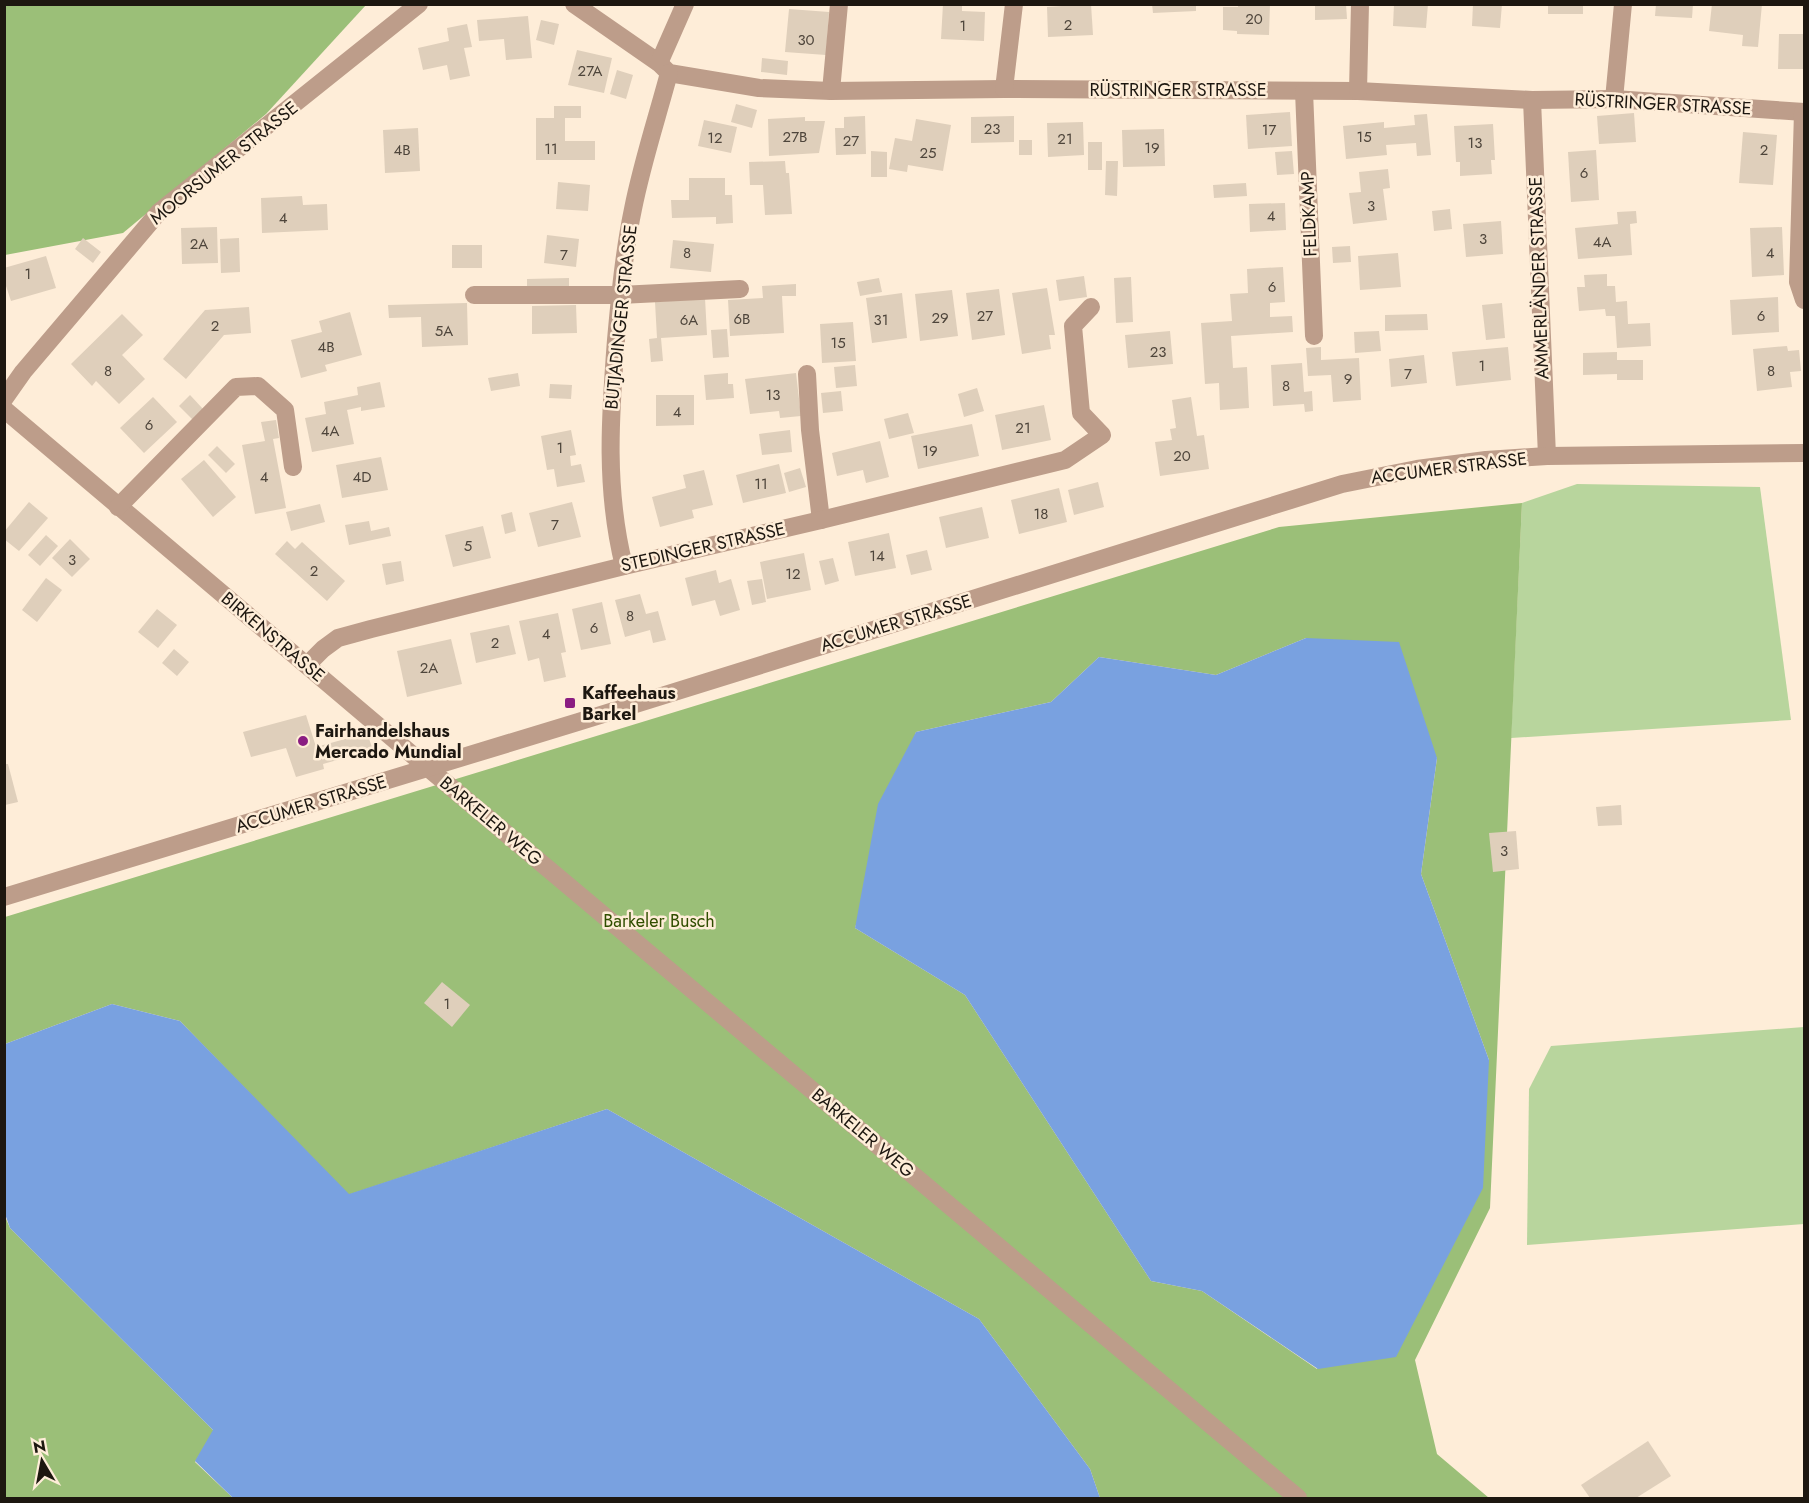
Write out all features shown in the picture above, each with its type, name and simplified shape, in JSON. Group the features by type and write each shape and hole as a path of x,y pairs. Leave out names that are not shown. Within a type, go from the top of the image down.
{"street":[{"name":"MOORSUMER STRASSE","path":"4,399 23,372 159,212 419,4"},
{"name":"RÜSTRINGER STRASSE","path":"574,4 664,68 759,88 831,91 1004,89 1358,92 1532,100 1614,99 1804,112"},
{"name":"BUTJADINGER STRASSE","path":"624,566 618,542 609,456 620,295 633,209 664,68 686,4"},
{"path":"831,91 839,4"},
{"path":"1004,89 1014,4"},
{"path":"1358,92 1360,4"},
{"path":"1614,99 1623,4"},
{"name":"FELDKAMP","path":"1304,91 1314,336"},
{"name":"AMMERLÄNDER STRASSE","path":"1532,100 1547,456"},
{"path":"1804,112 1798,282 1804,300"},
{"path":"474,295 620,295 740,289"},
{"name":"STEDINGER STRASSE","path":"307,665 338,638 624,566 1065,460 1102,435 1080,412 1073,326 1091,307"},
{"path":"807,374 810,430 821,520"},
{"path":"118,507 236,387 258,386 285,410 293,467"},
{"name":"BIRKENSTRASSE","path":"4,409 428,768"},
{"name":"ACCUMER STRASSE","path":"4,897 1342,484 1416,469 1486,460 1547,456 1804,453"},
{"name":"BARKELER WEG","path":"428,768 1298,1498"}],"green space":[{"path":"5,5 366,5 266,114 123,233 5,255"},
{"path":"1577,484 1760,487 1791,720 1511,738 1522,503"},
{"name":"Barkeler Busch","path":"1522,503 1490,1208 1415,1360 1437,1454 1489,1498 1100,1498 1090,1469 979,1319 607,1109 348,1195 180,1021 112,1004 5,1044 5,917 1279,527","holes":["1306,638 1437,758 1421,874 1489,1060 1317,1369 1202,1291 1151,1281 965,995 855,928 916,732 1051,702 1099,657 1216,675"]},
{"path":"1804,1027 1804,1224 1527,1245 1529,1089 1551,1046"},
{"path":"4,1214 10,1228 214,1431 195,1462 233,1498 5,1498"}],"water":[{"path":"1306,638 1399,642 1437,758 1421,874 1489,1060 1483,1188 1396,1357 1318,1369 1202,1291 1151,1281 965,995 855,928 878,804 916,732 1051,702 1099,657 1216,675"},
{"path":"112,1004 180,1021 349,1194 607,1109 979,1319 1090,1469 1100,1498 233,1498 195,1461 213,1430 10,1228 5,1214 5,1044"}],"building":[{"path":"943,4 962,4 962,11 985,12 984,41 941,39"},
{"path":"1091,4 1093,35 1048,37 1047,7"},
{"path":"1152,4 1196,4 1196,11 1153,13"},
{"path":"1238,4 1270,4 1269,35 1237,34 1237,31 1223,30 1223,7 1238,7"},
{"path":"1315,4 1346,4 1347,19 1315,20"},
{"path":"1394,4 1428,4 1426,28 1393,26"},
{"path":"1473,4 1502,4 1500,28 1472,26"},
{"path":"1548,4 1583,4 1583,14 1548,14"},
{"path":"1656,4 1693,4 1692,18 1655,16"},
{"path":"1712,4 1762,4 1758,47 1742,46 1743,35 1709,31"},
{"path":"789,9 829,12 826,55 785,52"},
{"path":"528,16 532,58 506,60 504,39 479,41 477,20"},
{"path":"541,20 559,24 554,45 536,40"},
{"path":"467,24 472,47 464,48 470,76 450,80 447,65 423,70 418,48 449,41 447,28"},
{"path":"1779,34 1804,34 1804,69 1778,69"},
{"path":"577,50 612,58 604,93 568,85"},
{"path":"762,58 788,61 787,75 761,72"},
{"path":"617,70 633,75 626,99 610,94"},
{"path":"736,104 757,110 752,128 731,122"},
{"path":"554,106 581,106 581,118 565,118 565,141 595,141 595,160 536,160 536,118 554,118"},
{"path":"1290,112 1292,146 1248,149 1246,115"},
{"path":"1634,113 1636,142 1599,144 1597,116"},
{"path":"1427,114 1431,155 1417,156 1416,143 1386,145 1387,155 1346,159 1343,126 1384,122 1384,128 1415,125 1414,115"},
{"path":"865,116 866,154 836,155 835,128 844,128 844,117"},
{"path":"1014,116 1014,142 971,143 971,117"},
{"path":"805,117 805,121 825,121 819,153 769,156 768,119"},
{"path":"916,119 951,125 943,171 908,165 907,172 889,169 895,138 912,141"},
{"path":"704,120 737,127 731,153 698,146"},
{"path":"1083,122 1084,155 1048,157 1047,123"},
{"path":"1493,124 1495,160 1491,160 1492,174 1460,176 1460,162 1456,162 1454,126"},
{"path":"418,128 420,171 385,173 383,130"},
{"path":"1164,129 1165,166 1123,167 1122,130"},
{"path":"1743,132 1777,135 1773,185 1739,183"},
{"path":"1019,140 1032,140 1032,155 1019,155"},
{"path":"1088,142 1102,142 1102,170 1088,170"},
{"path":"1596,150 1599,200 1571,202 1568,152"},
{"path":"871,151 887,152 887,177 871,177"},
{"path":"1292,151 1294,174 1277,175 1275,152"},
{"path":"785,161 786,173 789,173 792,214 765,215 763,185 750,185 749,162"},
{"path":"1106,161 1118,161 1117,196 1105,195"},
{"path":"1388,169 1390,188 1383,189 1387,220 1353,224 1349,193 1361,192 1359,172"},
{"path":"689,178 725,178 725,195 732,195 733,223 716,224 716,217 672,218 671,200 689,200"},
{"path":"558,182 590,185 588,211 556,209"},
{"path":"1246,183 1247,196 1214,198 1213,185"},
{"path":"302,196 303,205 327,204 328,230 262,233 261,198"},
{"path":"1285,203 1286,230 1250,232 1249,204"},
{"path":"1450,209 1452,229 1434,231 1432,211"},
{"path":"1636,211 1637,223 1630,224 1632,255 1578,259 1575,228 1618,224 1617,212"},
{"path":"1501,221 1503,254 1466,257 1463,224"},
{"path":"217,227 218,263 182,264 181,228"},
{"path":"1782,227 1784,275 1752,277 1750,228"},
{"path":"547,235 579,239 576,267 544,263"},
{"path":"83,238 101,252 93,263 75,249"},
{"path":"239,238 240,272 221,273 220,239"},
{"path":"673,240 714,244 711,272 670,268"},
{"path":"452,245 482,245 482,268 452,268"},
{"path":"1350,246 1351,262 1333,263 1332,247"},
{"path":"1398,253 1401,287 1360,290 1358,256"},
{"path":"46,256 56,288 11,301 4,280 4,268"},
{"path":"1283,267 1285,302 1270,303 1270,317 1292,316 1293,332 1231,336 1233,368 1247,367 1249,408 1220,410 1219,383 1205,384 1201,323 1232,321 1230,294 1248,293 1247,269"},
{"path":"1607,274 1607,286 1615,286 1616,302 1627,301 1628,324 1650,323 1651,346 1617,348 1615,316 1606,316 1605,309 1579,311 1577,287 1585,287 1584,275"},
{"path":"1084,276 1087,297 1059,301 1056,280"},
{"path":"1131,277 1133,322 1116,323 1114,278"},
{"path":"569,278 569,289 527,290 527,279"},
{"path":"879,278 882,292 860,296 857,282"},
{"path":"796,284 796,296 782,296 784,333 730,336 728,300 763,298 762,286"},
{"path":"1047,288 1055,335 1049,335 1051,349 1022,354 1012,293"},
{"path":"999,289 1005,335 972,340 966,293"},
{"path":"952,290 958,336 920,341 915,294"},
{"path":"902,293 907,338 872,343 866,298"},
{"path":"1778,297 1779,332 1732,335 1730,300"},
{"path":"705,298 707,335 661,338 663,361 651,362 649,339 657,338 655,302"},
{"path":"467,303 468,345 422,347 421,317 389,318 388,305"},
{"path":"1502,303 1505,338 1486,340 1482,305"},
{"path":"576,305 577,333 532,334 532,306"},
{"path":"249,307 251,333 224,335 186,379 163,359 205,310"},
{"path":"350,312 362,355 325,365 327,371 301,378 291,340 322,332 319,321"},
{"path":"122,314 143,335 122,355 145,379 119,404 96,381 92,386 71,364"},
{"path":"1427,314 1428,330 1385,331 1385,315"},
{"path":"853,322 856,361 822,363 820,324"},
{"path":"727,329 729,357 713,358 711,330"},
{"path":"1170,331 1173,364 1128,368 1125,335"},
{"path":"1379,331 1381,351 1355,353 1354,332"},
{"path":"1787,346 1788,351 1799,350 1801,371 1790,372 1792,387 1757,391 1753,349"},
{"path":"1321,347 1321,360 1359,358 1361,400 1333,402 1331,375 1308,376 1306,348"},
{"path":"1508,347 1511,380 1456,386 1452,352"},
{"path":"1617,352 1617,360 1643,360 1643,380 1617,380 1617,374 1583,375 1583,353"},
{"path":"1424,355 1427,383 1391,387 1389,359"},
{"path":"1302,363 1304,392 1312,391 1313,411 1305,412 1304,404 1273,406 1271,365"},
{"path":"855,365 857,386 836,388 834,367"},
{"path":"518,373 520,386 491,391 488,378"},
{"path":"728,373 728,384 733,384 734,398 706,400 704,375"},
{"path":"796,373 801,416 780,418 779,411 750,414 745,379"},
{"path":"380,382 385,407 361,411 361,407 347,410 354,444 312,452 305,418 326,414 324,402 358,395 357,387"},
{"path":"550,384 572,385 571,399 549,398"},
{"path":"977,388 984,411 964,417 958,394"},
{"path":"841,391 843,411 823,413 821,393"},
{"path":"190,395 204,410 193,420 179,406"},
{"path":"656,395 694,395 694,425 656,426"},
{"path":"153,397 177,422 144,453 120,428"},
{"path":"1191,397 1197,436 1204,435 1209,469 1160,476 1155,442 1172,440 1170,429 1176,428 1172,400"},
{"path":"1044,405 1051,440 1002,450 995,415"},
{"path":"908,413 914,433 889,439 884,419"},
{"path":"276,420 279,438 273,439 286,508 255,514 242,445 265,441 261,422"},
{"path":"972,424 979,456 918,469 911,436"},
{"path":"571,430 576,455 570,456 571,466 581,464 585,482 557,487 554,469 547,470 541,436"},
{"path":"790,430 792,452 762,455 759,434"},
{"path":"880,441 889,477 866,483 863,470 837,476 832,453"},
{"path":"217,446 235,464 226,473 208,455"},
{"path":"381,457 388,490 342,498 336,465"},
{"path":"204,460 236,497 213,517 181,479"},
{"path":"779,464 786,493 743,503 736,475"},
{"path":"800,468 806,487 789,492 784,473"},
{"path":"704,470 713,505 692,510 694,518 660,527 652,497 686,488 683,475"},
{"path":"1098,482 1104,507 1074,515 1068,490"},
{"path":"1059,488 1067,522 1019,534 1011,500"},
{"path":"29,502 48,518 19,551 4,539 4,532"},
{"path":"572,502 581,537 538,547 529,513"},
{"path":"320,504 325,522 291,531 286,512"},
{"path":"982,507 989,538 946,548 939,517"},
{"path":"512,512 516,531 505,534 501,515"},
{"path":"369,521 371,531 389,527 391,536 349,545 345,525"},
{"path":"483,526 491,558 453,567 445,535"},
{"path":"889,533 896,568 855,576 848,542"},
{"path":"46,535 58,546 40,566 28,555"},
{"path":"70,539 90,559 72,577 52,558"},
{"path":"287,541 295,549 302,542 345,581 327,601 275,554"},
{"path":"927,550 932,570 911,575 906,555"},
{"path":"804,553 811,590 767,599 760,562"},
{"path":"833,558 839,581 825,585 819,561"},
{"path":"401,561 404,581 386,585 382,564"},
{"path":"716,570 719,583 731,579 740,610 720,616 715,600 692,606 685,578"},
{"path":"46,578 62,590 37,622 22,610"},
{"path":"762,579 766,602 752,605 747,581"},
{"path":"640,594 646,614 658,611 666,640 653,643 650,630 625,637 615,600"},
{"path":"602,602 611,644 581,650 572,609"},
{"path":"157,609 177,625 158,648 138,632"},
{"path":"558,613 566,652 561,653 566,677 544,682 539,658 528,661 519,621"},
{"path":"509,625 516,654 476,663 470,633"},
{"path":"451,639 462,684 407,697 397,651"},
{"path":"174,649 189,662 177,676 162,663"},
{"path":"306,715 316,747 367,733 373,750 323,764 324,769 296,777 286,748 251,757 243,732"},
{"path":"5,764 8,764 18,802 5,805"},
{"path":"1621,805 1622,825 1598,826 1596,807"},
{"path":"1516,831 1519,869 1493,872 1489,833"},
{"path":"442,982 470,1005 452,1027 424,1003"},
{"path":"1648,1441 1671,1476 1636,1498 1590,1498 1581,1485"}],"place":[{"name":"Kaffeehaus Barkel","path":"570,703"},
{"name":"Fairhandelshaus Mercado Mundial","path":"303,741"}]}
